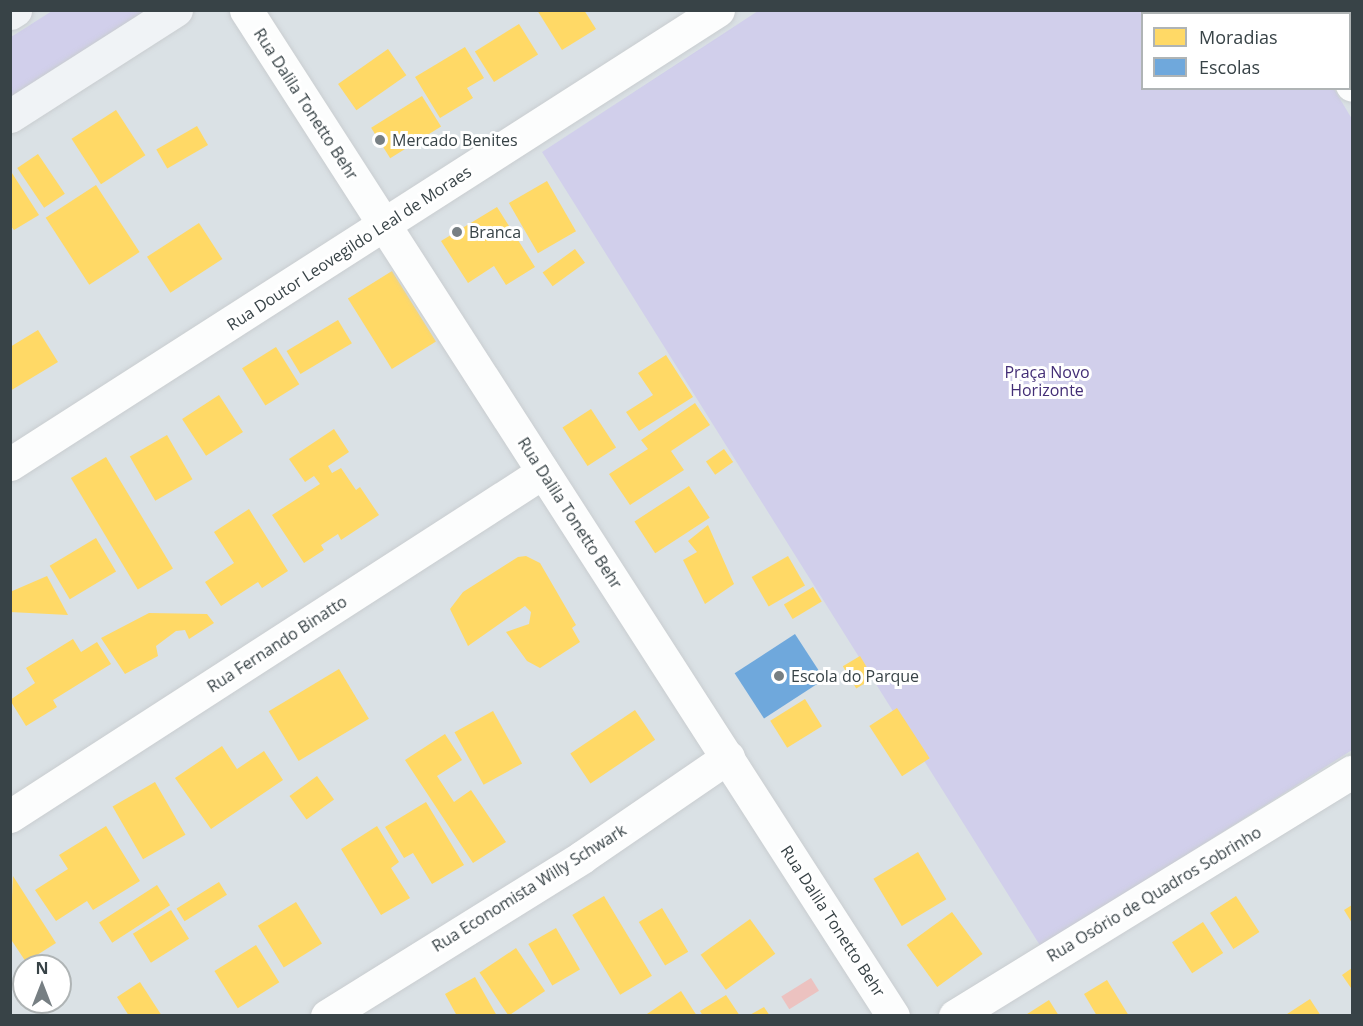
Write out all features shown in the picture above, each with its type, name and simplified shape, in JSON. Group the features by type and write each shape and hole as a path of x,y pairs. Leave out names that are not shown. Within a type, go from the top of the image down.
{"street":[{"path":"10,13 15,10"},
{"path":"10,116 176,10"},
{"name":"Rua Dalila Tonetto Behr","path":"246,10 893,1016"},
{"name":"Rua Doutor Leovegildo Leal de Moraes","path":"10,464 384,226 717,10"},
{"name":"Rua Fernando Binatto","path":"10,816 543,472"},
{"name":"Rua Economista Willy Schwark","path":"327,1016 582,857 728,757"},
{"name":"Rua Osório de Quadros Sobrinho","path":"955,1016 1353,772"}],"shaded area":[{"path":"11,11 1352,11 1352,1015 11,1015"},
{"path":"811,978 819,991 789,1009 781,997"}],"green space":[{"path":"52,11 148,11 11,99 11,37"},
{"name":"Praça Novo Horizonte","path":"758,11 1284,11 1141,12 1141,90 1335,90 1352,119 1352,750 1041,947 542,152"}],"building: Moradias":[{"path":"537,10 584,10 596,29 562,50"},
{"path":"519,24 538,55 494,82 475,52"},
{"path":"465,47 484,78 467,88 473,98 440,118 415,77"},
{"path":"388,49 406,75 356,110 338,84"},
{"path":"422,96 441,127 390,158 371,128"},
{"path":"116,110 145,155 101,184 72,139"},
{"path":"197,126 208,145 167,169 156,150"},
{"path":"38,154 65,194 44,208 17,168"},
{"path":"10,170 39,215 14,230 10,225"},
{"path":"547,181 576,231 538,253 509,203"},
{"path":"96,185 140,252 89,285 46,218"},
{"path":"497,207 535,267 506,285 494,266 468,283 441,241"},
{"path":"199,223 222,259 170,293 147,257"},
{"path":"575,249 585,263 553,286 543,273"},
{"path":"392,271 436,341 392,369 348,299"},
{"path":"338,320 352,343 300,374 287,351"},
{"path":"38,330 58,362 10,391 10,347"},
{"path":"276,347 299,384 265,406 242,368"},
{"path":"666,355 693,397 639,431 626,412 653,395 638,373"},
{"path":"219,395 243,432 206,456 182,419"},
{"path":"695,403 710,425 671,451 684,470 630,505 609,474 648,449 641,440"},
{"path":"591,409 616,448 588,466 562,428"},
{"path":"334,429 349,452 328,466 332,473 341,468 356,490 360,487 379,515 341,540 338,534 321,545 324,550 304,563 272,515 320,484 314,476 305,482 289,459"},
{"path":"167,435 192,479 155,501 130,456"},
{"path":"724,449 733,462 715,475 706,462"},
{"path":"106,457 173,568 138,590 71,478"},
{"path":"689,486 710,518 655,553 634,521"},
{"path":"249,509 288,571 262,588 258,582 221,606 205,582 234,563 214,532"},
{"path":"708,525 734,584 705,604 683,560 697,552 688,541"},
{"path":"96,538 116,571 70,599 50,566"},
{"path":"526,556 540,563 576,625 572,628 580,642 540,668 527,661 506,632 529,624 531,612 525,606 468,646 450,609 463,592 518,557"},
{"path":"788,556 805,585 769,606 752,577"},
{"path":"47,576 68,615 10,612 10,592"},
{"path":"813,587 822,602 793,619 784,605"},
{"path":"149,613 207,614 214,623 189,639 185,630 176,631 156,646 158,656 125,674 101,638"},
{"path":"73,639 81,652 97,642 111,664 53,700 57,707 26,726 10,700 35,683 26,668"},
{"path":"860,656 873,678 856,689 843,666"},
{"path":"339,669 369,719 299,761 269,711"},
{"path":"805,699 822,726 787,748 770,721"},
{"path":"897,708 930,758 902,776 869,726"},
{"path":"635,710 655,740 590,783 570,754"},
{"path":"493,711 522,763 484,785 455,732"},
{"path":"445,734 462,760 437,776 454,802 471,790 506,842 473,863 405,760"},
{"path":"222,746 237,769 264,751 283,780 211,829 175,778"},
{"path":"317,776 334,799 307,819 289,796"},
{"path":"155,782 186,835 143,859 113,806"},
{"path":"426,802 464,865 432,884 413,853 404,858 385,827"},
{"path":"106,826 140,881 93,910 87,901 56,921 35,890 68,869 59,855"},
{"path":"377,826 399,862 391,868 410,898 381,915 341,849"},
{"path":"918,852 946,899 902,926 873,879"},
{"path":"13,876 56,943 39,954 21,954 10,938"},
{"path":"219,882 227,895 185,921 177,908"},
{"path":"157,885 170,905 112,943 99,923"},
{"path":"604,896 652,976 620,995 572,915"},
{"path":"1236,896 1259,932 1233,949 1210,913"},
{"path":"296,902 322,944 284,967 258,926"},
{"path":"1352,905 1352,923 1344,910"},
{"path":"662,908 688,952 665,966 639,922"},
{"path":"171,910 189,939 151,963 133,934"},
{"path":"952,912 983,954 937,987 907,945"},
{"path":"750,919 775,954 726,990 701,955"},
{"path":"1203,922 1223,953 1192,973 1172,942"},
{"path":"556,928 580,970 552,986 528,944"},
{"path":"256,945 279,982 238,1008 214,971"},
{"path":"516,948 545,991 509,1016 480,973"},
{"path":"1352,968 1352,987 1351,988 1342,975"},
{"path":"475,977 497,1016 457,1016 445,994"},
{"path":"1107,980 1129,1016 1097,1016 1084,994"},
{"path":"140,982 162,1016 129,1016 117,997"},
{"path":"681,991 697,1016 644,1016"},
{"path":"726,995 740,1016 703,1016 700,1011"},
{"path":"1310,999 1321,1016 1284,1016"},
{"path":"1049,1000 1059,1016 1024,1016"},
{"path":"764,1007 770,1016 748,1016"}],"building: Escolas":[{"name":"Escola do Parque","path":"795,634 824,679 764,719 735,673"}],"place":[{"name":"Mercado Benites","path":"380,140"},
{"name":"Branca","path":"457,232"},
{"name":"Escola do Parque","path":"779,676"}]}
